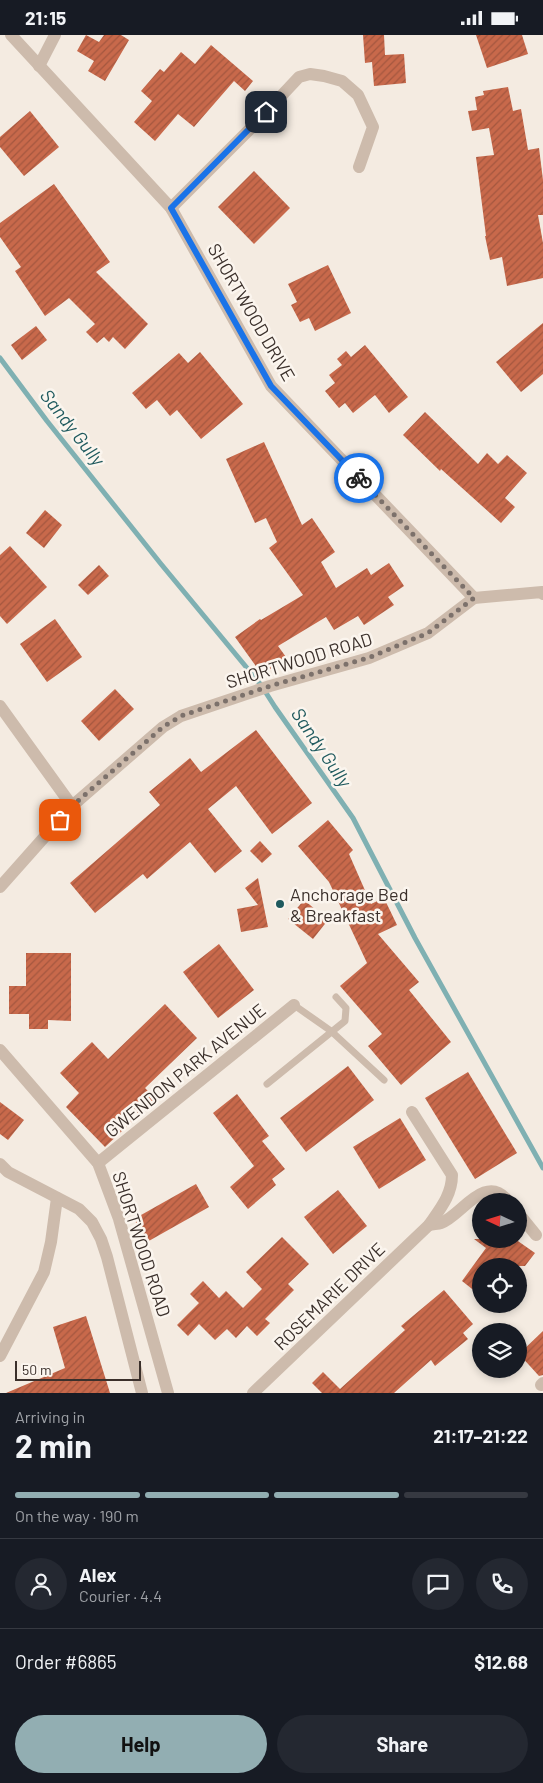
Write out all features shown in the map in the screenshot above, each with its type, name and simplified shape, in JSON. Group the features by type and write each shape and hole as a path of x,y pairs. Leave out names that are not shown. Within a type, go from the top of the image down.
{"street":[{"name":"SHORTWOOD DRIVE","path":"11,35 171,208 271,386 474,598"},
{"path":"39,66 55,35"},
{"path":"171,208 299,77 310,74 342,81 358,95 373,127 359,167"},
{"path":"474,598 543,592"},
{"name":"SHORTWOOD ROAD","path":"0,887 72,806 163,727 181,716 270,686 368,658 428,633 474,598"},
{"path":"0,705 72,806"},
{"name":"GWENDON PARK AVENUE","path":"98,1163 294,1005"},
{"name":"SHORTWOOD ROAD","path":"0,1050 98,1163 119,1219 168,1393"},
{"path":"412,1112 452,1175 450,1194 430,1225"},
{"path":"0,1164 8,1172 79,1209 92,1222 101,1239 142,1393"},
{"path":"0,1356 44,1272 51,1242 57,1198"},
{"path":"430,1225 442,1223 454,1215 472,1198"},
{"name":"ROSEMARIE DRIVE","path":"253,1393 430,1225"},
{"path":"528,1225 536,1235"}],"lane":[{"path":"267,1084 345,1021 346,1008 336,997"},
{"path":"294,1005 331,1031 384,1080"}],"building":[{"path":"86,35 99,42 104,35 121,35 129,40 105,81 88,71 94,61 77,51"},
{"path":"363,35 384,35 385,55 404,54 406,83 374,86 372,62 365,63"},
{"path":"476,35 522,35 528,54 487,68"},
{"path":"211,45 253,81 245,91 234,81 194,127 178,114 155,141 134,122 152,101 141,91 160,69 164,72 181,52 195,64"},
{"path":"508,87 513,111 521,109 528,150 539,148 543,180 543,215 538,215 543,243 543,278 507,286 502,257 490,260 485,236 476,157 494,155 489,128 472,131 468,111 477,110 475,97 484,95 483,91"},
{"path":"30,111 59,147 24,176 0,147 0,137"},
{"path":"254,171 290,208 254,244 218,207"},
{"path":"54,184 110,262 96,272 148,324 125,349 113,337 109,342 104,337 97,343 86,332 95,324 69,298 45,316 15,271 21,267 0,237 0,223"},
{"path":"328,265 351,313 315,331 309,318 300,322 291,305 297,302 288,284"},
{"path":"543,323 543,374 521,392 496,362"},
{"path":"36,326 47,340 22,360 11,345"},
{"path":"365,345 408,397 389,413 375,395 353,413 345,403 339,408 325,391 335,383 329,375 342,365 337,359 346,351 351,357"},
{"path":"200,352 243,404 201,439 177,410 170,416 157,400 146,409 132,393 179,353 188,363"},
{"path":"425,412 478,464 487,453 498,464 507,455 527,473 505,498 515,507 501,523 441,469 440,471 403,435"},
{"path":"264,442 302,525 312,518 335,552 321,562 336,588 367,568 371,575 389,563 404,586 388,597 394,605 364,625 358,616 334,630 326,617 278,646 286,657 270,669 266,664 258,669 235,637 260,619 303,595 269,548 277,542 266,518 255,523 226,459"},
{"path":"45,510 62,525 44,548 26,533"},
{"path":"10,546 47,587 7,624 0,616 0,555"},
{"path":"99,565 109,576 88,595 78,585"},
{"path":"55,619 82,657 47,682 20,644"},
{"path":"115,689 134,709 99,741 81,721"},
{"path":"256,730 312,803 272,834 236,786 208,809 242,851 215,873 190,842 147,879 143,874 95,913 70,883 160,805 149,792 190,758 201,772"},
{"path":"328,820 353,850 349,854 371,904 384,898 397,925 378,934 419,982 409,990 451,1042 401,1085 368,1046 382,1034 340,986 367,963 329,882 298,846"},
{"path":"260,841 272,854 262,863 250,851"},
{"path":"258,878 268,927 241,932 237,909 258,905 245,888"},
{"path":"304,900 328,920 313,939 288,919"},
{"path":"219,944 254,990 218,1018 183,972"},
{"path":"26,953 71,953 71,1021 48,1020 48,1029 29,1029 29,1014 9,1014 9,986 26,986"},
{"path":"165,1004 197,1038 145,1088 156,1099 105,1147 66,1107 79,1093 60,1073 92,1042 108,1059"},
{"path":"348,1066 374,1100 306,1152 280,1118"},
{"path":"468,1072 517,1153 475,1179 425,1098"},
{"path":"237,1094 269,1136 262,1141 285,1169 272,1179 276,1185 248,1209 230,1187 254,1166 213,1113"},
{"path":"0,1102 24,1120 8,1140 0,1134"},
{"path":"400,1118 426,1160 379,1189 353,1147"},
{"path":"196,1184 209,1207 147,1242 134,1219"},
{"path":"338,1190 367,1226 333,1254 304,1217"},
{"path":"282,1237 309,1264 288,1284 294,1290 265,1319 270,1323 257,1336 247,1326 236,1338 227,1329 215,1340 199,1324 188,1336 177,1325 199,1303 190,1294 203,1281 219,1298 226,1291 243,1308 262,1289 246,1272"},
{"path":"527,1247 535,1253 527,1263 527,1258 479,1258 486,1248"},
{"path":"472,1267 472,1289 462,1281"},
{"path":"444,1290 472,1323 463,1333 468,1339 435,1366 431,1360 394,1393 322,1393 312,1383 323,1372 340,1389 405,1330 401,1326"},
{"path":"86,1316 110,1393 6,1393 65,1368 53,1327"},
{"path":"543,1331 543,1375 539,1376 527,1363 527,1346"}],"waterway":[{"name":"Sandy Gully","path":"0,358 47,421 161,564 261,685 353,818 415,938 543,1168"}],"way so far":[{"path":"60,820 72,806 163,727 181,716 270,686 368,658 428,633 474,598 359,478"}],"place":[{"name":"Anchorage Bed & Breakfast","path":"280,904"}],"route":[{"path":"266,112 171,208 271,386 359,478"}]}
